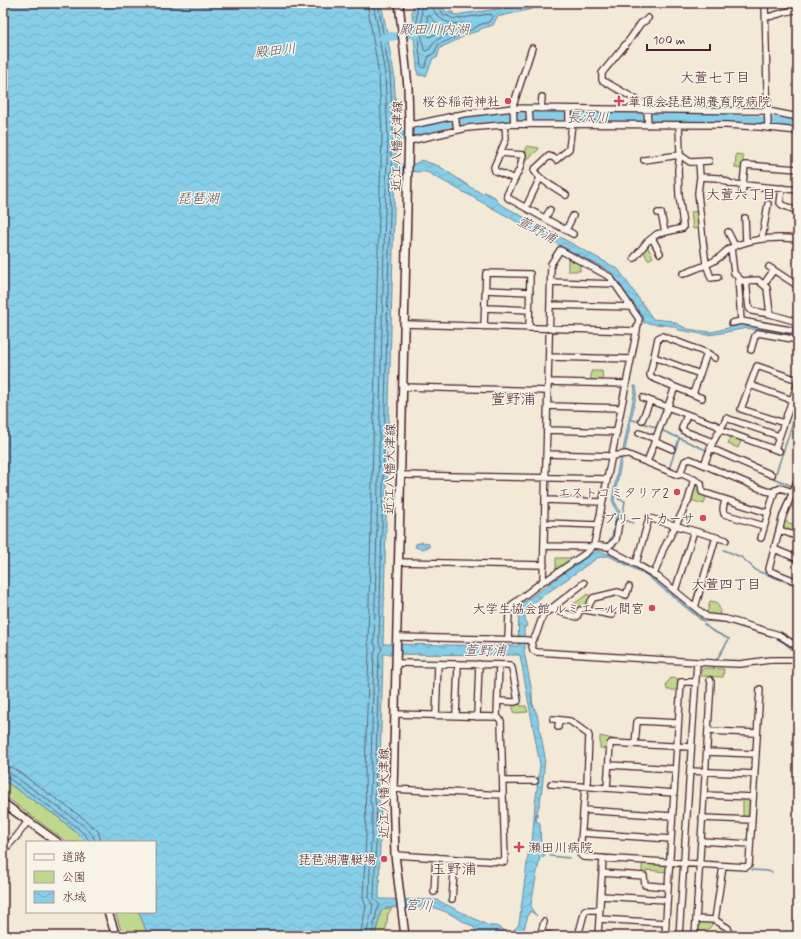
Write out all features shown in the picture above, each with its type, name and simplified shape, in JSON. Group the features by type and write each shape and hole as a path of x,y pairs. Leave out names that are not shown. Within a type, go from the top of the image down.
{"main road":[{"name":"近江八幡大津線","path":"399,3 408,87 409,140 393,789 395,855 405,936"},
{"path":"3,803 56,841"},
{"path":"108,913 116,936"}],"street":[{"path":"765,3 768,126"},
{"path":"766,17 789,10 798,10"},
{"path":"648,18 641,22 616,57 602,73 602,80 642,103 648,110 648,123"},
{"path":"514,123 513,110 532,48"},
{"path":"541,109 542,97"},
{"path":"409,126 455,116 513,110 529,111 541,109 768,112 798,117"},
{"path":"566,195 540,178 534,170 549,156 555,159 569,149 569,110"},
{"path":"529,111 530,123"},
{"path":"455,116 457,129"},
{"path":"409,140 457,129 514,123 648,123 679,125 768,126 798,131"},
{"path":"505,125 506,139 494,167 495,171 515,179"},
{"path":"634,258 646,242 656,234 682,228 683,225 679,195 678,170 680,155 679,125"},
{"path":"501,153 523,156 520,168 507,195 508,198 573,234"},
{"path":"644,160 680,155 690,162 709,161"},
{"path":"699,162 700,177 698,193 706,264 711,278 718,278"},
{"path":"742,194 744,165 798,169"},
{"path":"700,177 718,178 732,184 798,190"},
{"path":"526,207 540,178"},
{"path":"782,188 780,203 798,210"},
{"path":"762,238 768,204"},
{"path":"545,218 550,210"},
{"path":"658,213 661,213 665,232"},
{"path":"566,230 573,216"},
{"path":"745,218 746,242"},
{"path":"728,232 733,247 734,273 742,281 758,280 764,284 767,288 770,314"},
{"path":"652,238 660,253"},
{"path":"683,274 719,259 733,247 746,242 762,238 798,239"},
{"path":"508,639 509,613 512,605 593,546 639,319 610,277 560,250 551,264 543,581"},
{"path":"764,284 771,269 798,286"},
{"path":"484,327 486,273 530,274 529,328"},
{"path":"738,277 741,321"},
{"path":"746,281 749,308 752,311 770,314 798,322"},
{"path":"551,282 615,284"},
{"path":"485,290 530,292"},
{"path":"550,306 631,307"},
{"path":"485,308 529,310"},
{"path":"732,323 741,321 790,330"},
{"path":"405,324 637,331"},
{"path":"751,350 755,336 758,333 798,340"},
{"path":"702,398 651,377 650,375 658,338 662,336 707,353 716,358"},
{"path":"693,394 707,353"},
{"path":"549,357 631,359"},
{"path":"654,357 700,374"},
{"path":"643,398 716,425 777,450 779,436 784,423 792,400 798,381 757,366 741,409 784,423"},
{"path":"548,382 626,384"},
{"path":"750,385 792,400"},
{"path":"403,387 548,391"},
{"path":"647,462 675,387"},
{"path":"642,420 650,401"},
{"path":"548,406 621,408"},
{"path":"687,415 682,428 684,431 713,442"},
{"path":"704,465 710,448 726,419 779,436"},
{"path":"547,430 616,432"},
{"path":"639,433 672,449"},
{"path":"710,448 772,475"},
{"path":"546,454 612,456 626,454 694,479 701,483 702,492 768,513"},
{"path":"682,474 682,469 688,458 766,491 772,492 781,488 792,492"},
{"path":"401,474 607,479"},
{"path":"654,575 663,550 688,501 694,479"},
{"path":"798,479 789,500 769,569 770,571 798,582"},
{"path":"761,538 775,490"},
{"path":"545,500 602,502"},
{"path":"725,500 723,511 724,514 764,526"},
{"path":"636,564 649,518 726,540"},
{"path":"544,546 608,547 616,540 619,522"},
{"path":"545,523 598,525"},
{"path":"780,530 798,537"},
{"path":"675,591 694,531"},
{"path":"695,607 716,537"},
{"path":"774,549 798,559"},
{"path":"612,551 654,575 707,617 726,619 779,635 798,647"},
{"path":"399,562 544,565"},
{"path":"397,639 517,639 528,641 536,635 543,615 584,583"},
{"path":"586,610 593,598 618,592 626,595 629,587"},
{"path":"550,609 577,616 580,610 612,615"},
{"path":"528,641 534,651 740,664 770,660 798,660"},
{"path":"397,659 438,664 510,665 512,668 518,701 498,701"},
{"path":"680,936 697,662"},
{"path":"436,716 438,664"},
{"path":"456,716 458,664"},
{"path":"477,717 479,664"},
{"path":"395,855 505,862 501,721 497,716 499,665"},
{"path":"695,936 710,680"},
{"path":"664,936 681,682 696,682"},
{"path":"558,727 556,719 570,722 588,734 587,784 585,787 580,854 583,857 748,867 760,689"},
{"path":"395,714 477,717 497,716"},
{"path":"635,744 638,721 678,723"},
{"path":"708,731 757,734"},
{"path":"607,788 610,744 612,743 691,747"},
{"path":"706,752 756,754"},
{"path":"608,765 675,769"},
{"path":"690,770 754,774"},
{"path":"503,781 535,780"},
{"path":"551,784 674,793"},
{"path":"393,789 503,795"},
{"path":"704,795 753,797"},
{"path":"583,810 672,816"},
{"path":"702,818 752,820"},
{"path":"3,851 22,831 28,821"},
{"path":"582,833 671,839"},
{"path":"701,841 750,844"},
{"path":"434,892 436,858"},
{"path":"598,936 603,858"},
{"path":"452,899 455,859"},
{"path":"715,920 723,866"},
{"path":"602,873 644,876 644,885 668,887"},
{"path":"601,896 667,900"},
{"path":"578,936 585,910 600,910"},
{"path":"599,918 666,923"},
{"path":"696,920 715,920 728,928 730,936"},
{"path":"544,922 541,934 552,936"}],"green space":[{"path":"527,146 539,148 523,163"},
{"path":"736,154 743,155 743,169 735,168"},
{"path":"698,211 700,228 693,229 691,212"},
{"path":"647,246 653,257 648,260 642,249"},
{"path":"568,257 580,262 580,271 568,271"},
{"path":"591,371 602,371 603,382 591,381"},
{"path":"731,435 742,439 738,448 728,444"},
{"path":"695,482 698,483 700,487 698,492 706,496 704,504 690,500"},
{"path":"784,521 798,526 797,535 784,530 782,526"},
{"path":"556,558 573,558 574,559 556,571"},
{"path":"588,594 591,598 587,605 579,608 572,605"},
{"path":"710,601 716,602 720,609 719,616 711,616 707,614"},
{"path":"705,668 724,669 723,677 701,676 701,670"},
{"path":"671,678 679,679 678,690 667,690 666,684"},
{"path":"513,704 526,706 528,712 513,713"},
{"path":"600,736 617,741 609,741 608,749 600,748"},
{"path":"3,780 58,817 86,841 66,841 3,795"},
{"path":"743,799 749,799 751,801 750,817 748,818 743,818"},
{"path":"642,864 665,865 667,867 667,872 647,870 646,874 642,874"},
{"path":"384,908 392,908 388,914 385,936 375,936 381,911"},
{"path":"115,913 139,913 148,936 123,936"},
{"path":"714,922 703,936 697,935 698,923"}],"water":[{"name":"琵琶湖","path":"3,3 381,3 387,33 393,33 393,39 388,41 394,73 397,134 404,132 404,140 396,142 396,164 412,164 421,160 439,166 470,187 483,194 484,192 495,197 500,204 618,269 653,319 672,321 687,329 712,332 742,324 798,333 798,339 747,328 707,335 679,330 671,326 644,323 643,317 611,272 427,172 395,171 383,644 518,646 520,605 596,550 611,555 646,573 702,619 701,620 646,575 609,556 597,558 530,605 526,612 525,617 527,625 524,627 524,651 532,692 532,703 537,714 545,757 540,803 535,818 536,821 540,823 541,852 545,856 540,857 531,904 532,910 537,916 532,912 529,912 522,936 483,936 477,933 472,926 452,915 436,908 426,907 383,909 381,911 375,936 148,936 139,913 156,913 156,841 86,841 58,817 3,780","holes":["383,654 520,655 540,765 532,844 529,848 519,924 513,931 508,933 496,926 489,926 437,900 379,899 381,840 381,804 379,802"]},
{"name":"殿田川内湖","path":"413,3 440,3 446,12 453,12 453,15 522,6 533,3 558,3 497,17 493,25 480,29 479,31 471,33 440,48 437,58 433,58 426,76 418,75 414,38 407,37 406,32 413,30"},
{"path":"634,386 636,386 637,391 625,450 623,450 635,390"},
{"path":"620,457 622,458 614,500 620,512 614,538 610,542 609,540 612,536 617,512 612,500"},
{"path":"423,542 429,544 429,547 422,549 415,547 416,544"}],"waterway":[{"name":"殿田川","path":"383,38 418,33"},
{"name":"長沢川","path":"393,136 411,134 464,120 483,118 557,116 706,118 775,121 798,124"},
{"path":"774,479 798,408"},
{"path":"630,419 652,426 706,450"},
{"path":"669,469 679,439"},
{"path":"712,452 792,486 790,489"},
{"path":"792,486 798,466"},
{"path":"765,573 780,514 789,492"},
{"path":"618,499 625,501 622,519 633,523"},
{"path":"784,503 798,509"},
{"path":"724,550 741,557 757,571 798,586"},
{"path":"700,619 704,621 724,622 774,637 798,654"},
{"path":"704,624 711,630 729,639 716,661"},
{"path":"531,695 533,707"},
{"path":"536,821 537,813"},
{"path":"550,856 569,858"},
{"path":"752,870 772,872"}],"place":[{"name":"桜谷稲荷神社","path":"508,101"},
{"name":"華頂会琵琶湖養育院病院","path":"619,101"},
{"name":"エストコミタリア2","path":"677,492"},
{"name":"プリートカーサ","path":"703,518"},
{"name":"大学生協会館 ルミエール間宮","path":"652,608"},
{"name":"瀬田川病院","path":"519,847"},
{"name":"琵琶湖漕艇場","path":"384,859"}],"district":[{"name":"大萱七丁目","path":"715,77"},
{"name":"大萱六丁目","path":"741,194"},
{"name":"萱野浦","path":"513,399"},
{"name":"大萱四丁目","path":"726,584"},
{"name":"玉野浦","path":"454,869"}],"water label":[{"name":"宮川","path":"419,905"}]}
